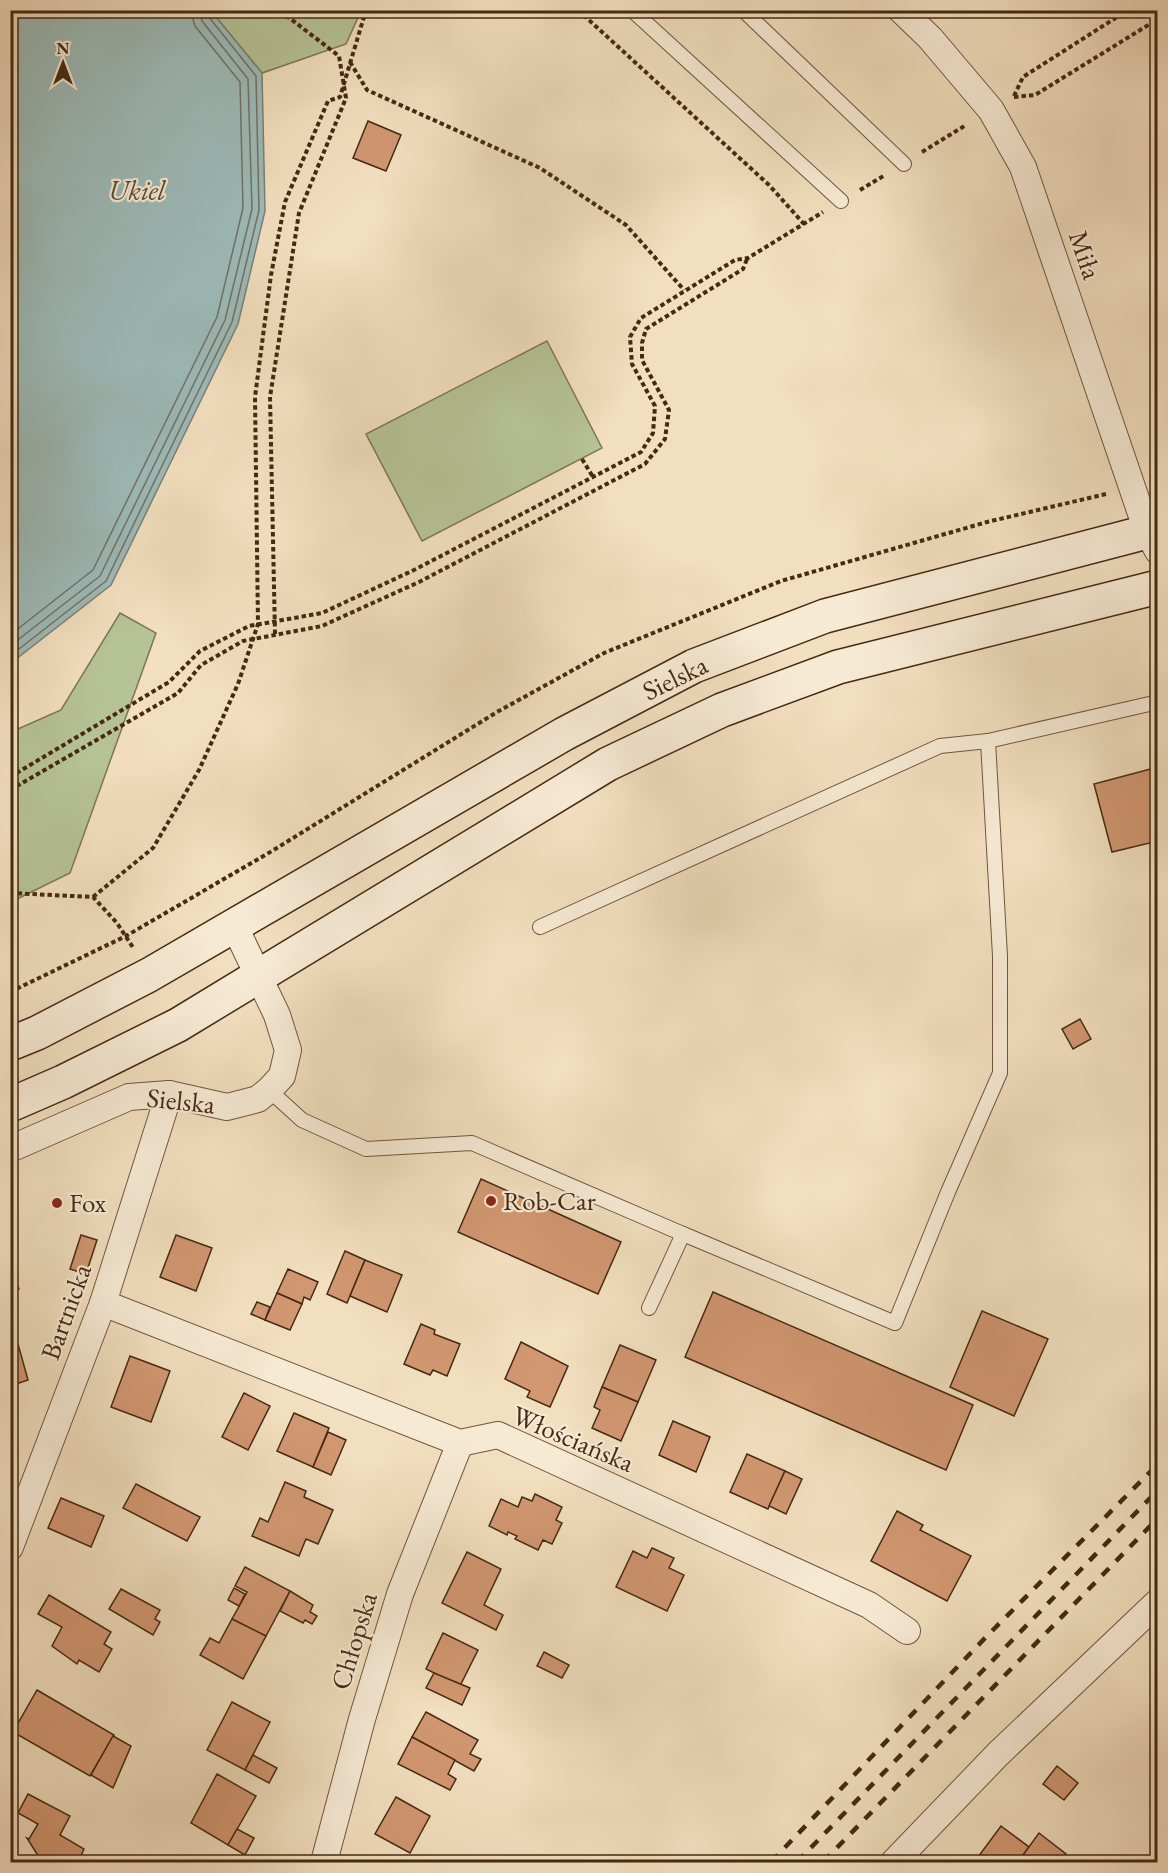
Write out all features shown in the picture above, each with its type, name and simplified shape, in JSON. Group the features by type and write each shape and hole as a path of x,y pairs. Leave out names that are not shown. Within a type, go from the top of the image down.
{"main road":[{"name":"Sielska","path":"10,1044 139,980 235,927 564,734 694,666 825,616 1154,537"},
{"name":"Sielska","path":"10,1105 63,1082 178,1025 608,764 722,710 838,667 1158,587"}],"street":[{"name":"Miła","path":"901,10 930,38 991,110 1023,167 1154,537"},
{"path":"235,927 278,1015 288,1050 282,1076 270,1090"},
{"name":"Sielska","path":"10,1149 129,1097 169,1094 227,1107 258,1099 270,1090"},
{"name":"Bartnicka","path":"10,1547 103,1303 169,1094"},
{"path":"103,1303 460,1443"},
{"name":"Włościańska","path":"460,1443 498,1435 869,1605 907,1631"},
{"name":"Chłopska","path":"324,1863 362,1719 400,1594 460,1443"},
{"path":"894,1863 998,1754 1158,1602"}],"lane":[{"path":"743,10 904,164"},
{"path":"639,13 841,201"},
{"path":"540,927 940,746 988,741 1158,702"},
{"path":"270,1090 302,1120 366,1149 472,1143 895,1323 948,1192 1000,1073 1000,956 988,741"},
{"path":"650,1308 683,1233"}],"path":[{"path":"275,634 270,397 299,213 346,98 339,56 279,10"},
{"path":"10,893 93,897 153,848 199,771 238,684 255,639 258,624 255,397 271,275 285,202 328,101 340,97 366,10"},
{"path":"578,10 769,185 804,224"},
{"path":"1014,97 1023,77 1128,10"},
{"path":"10,777 169,682 200,651 249,626 322,613 414,570 641,452 653,433 655,406 632,364 630,337 641,318 735,260 748,258 991,110 1014,97 1035,94 1158,19"},
{"path":"350,62 367,90 540,168 626,225 684,290"},
{"path":"10,790 178,693 201,665 243,641 322,626 408,587 645,464 665,439 669,410 642,360 642,343 646,329 743,269 748,258"},
{"path":"582,459 593,477"},
{"path":"93,897 126,936"},
{"path":"10,1858 14,1863"}],"green space":[{"path":"211,11 361,11 346,44 262,73"},
{"path":"547,341 602,448 422,541 366,434"},
{"path":"120,613 156,633 70,873 11,902 11,732 61,710"}],"water":[{"name":"Ukiel","path":"11,10 211,11 262,73 265,211 238,324 111,585 11,663"}],"building":[{"path":"368,121 401,135 386,171 353,158"},
{"path":"1158,767 1158,841 1112,852 1094,784"},
{"path":"1080,1019 1091,1039 1073,1049 1062,1029"},
{"path":"481,1179 621,1242 598,1294 458,1232"},
{"path":"81,1235 97,1240 86,1274 70,1269"},
{"path":"176,1235 212,1248 196,1291 160,1277"},
{"path":"345,1251 365,1260 347,1303 327,1294"},
{"path":"365,1260 402,1275 387,1312 350,1296"},
{"path":"10,1267 19,1289 10,1293"},
{"path":"288,1269 318,1282 310,1300 304,1297 302,1304 277,1293"},
{"path":"713,1292 973,1405 946,1470 685,1357"},
{"path":"277,1293 302,1304 290,1330 265,1320"},
{"path":"257,1302 270,1307 265,1320 251,1314"},
{"path":"982,1311 1048,1339 1014,1416 950,1387"},
{"path":"421,1324 435,1330 434,1334 460,1344 447,1376 433,1370 430,1375 404,1364"},
{"path":"521,1342 568,1366 550,1407 527,1397 530,1391 505,1379"},
{"path":"18,1344 28,1380 10,1386 10,1346"},
{"path":"620,1345 656,1360 638,1402 602,1387"},
{"path":"130,1356 170,1371 151,1422 111,1407"},
{"path":"602,1387 638,1402 621,1441 592,1428 600,1410 594,1407"},
{"path":"244,1393 270,1406 248,1450 222,1437"},
{"path":"294,1413 329,1428 313,1467 277,1451"},
{"path":"673,1421 710,1437 696,1472 659,1455"},
{"path":"328,1432 346,1440 331,1475 313,1467"},
{"path":"747,1454 785,1471 768,1509 730,1492"},
{"path":"785,1471 802,1479 786,1514 769,1506"},
{"path":"285,1482 306,1491 304,1497 333,1510 318,1544 306,1539 299,1556 252,1536 260,1518 268,1522"},
{"path":"136,1484 200,1517 187,1541 123,1508"},
{"path":"535,1494 562,1507 556,1520 562,1523 552,1544 543,1540 538,1550 515,1539 517,1536 508,1532 507,1535 489,1526 501,1499 518,1507 522,1497 532,1501"},
{"path":"61,1498 104,1516 91,1547 48,1528"},
{"path":"897,1511 923,1525 920,1530 971,1556 947,1601 871,1561"},
{"path":"652,1548 674,1558 669,1568 684,1575 667,1611 616,1587 633,1551 647,1558"},
{"path":"467,1552 501,1569 484,1605 503,1615 496,1630 442,1603"},
{"path":"245,1567 290,1591 266,1636 232,1619 247,1592 235,1586"},
{"path":"234,1588 245,1594 239,1606 228,1600"},
{"path":"121,1589 160,1610 155,1619 160,1622 153,1635 109,1609"},
{"path":"290,1591 313,1605 310,1612 317,1616 312,1624 305,1620 303,1623 280,1611"},
{"path":"49,1595 111,1632 104,1644 112,1649 99,1672 79,1660 77,1664 52,1646 62,1627 38,1614"},
{"path":"232,1619 266,1636 243,1679 200,1655 210,1638 219,1643"},
{"path":"443,1633 478,1650 460,1686 426,1669"},
{"path":"544,1652 569,1665 562,1678 537,1666"},
{"path":"434,1673 470,1688 462,1705 426,1688"},
{"path":"37,1690 114,1735 90,1776 13,1732"},
{"path":"232,1702 270,1722 245,1770 207,1750"},
{"path":"426,1712 478,1740 470,1754 481,1759 474,1771 412,1737"},
{"path":"113,1736 131,1746 113,1788 91,1775"},
{"path":"412,1737 455,1760 448,1774 456,1779 450,1790 398,1764"},
{"path":"253,1755 277,1768 269,1783 245,1770"},
{"path":"1057,1766 1078,1783 1064,1800 1043,1784"},
{"path":"217,1774 256,1796 228,1845 191,1823"},
{"path":"28,1794 70,1816 60,1835 84,1849 78,1862 42,1862 27,1838 29,1839 38,1824 18,1813"},
{"path":"396,1797 430,1816 410,1853 375,1834"},
{"path":"1001,1826 1029,1847 1018,1862 986,1862 978,1857"},
{"path":"237,1829 254,1838 245,1855 228,1845"},
{"path":"1039,1833 1066,1854 1060,1862 1018,1862"}],"railway":[{"path":"771,1862 986,1637 1158,1464"},
{"path":"797,1862 1158,1490"},
{"path":"823,1862 1158,1518"}],"place":[{"name":"Rob-Car","path":"491,1201"},
{"name":"Fox","path":"57,1203"}]}
